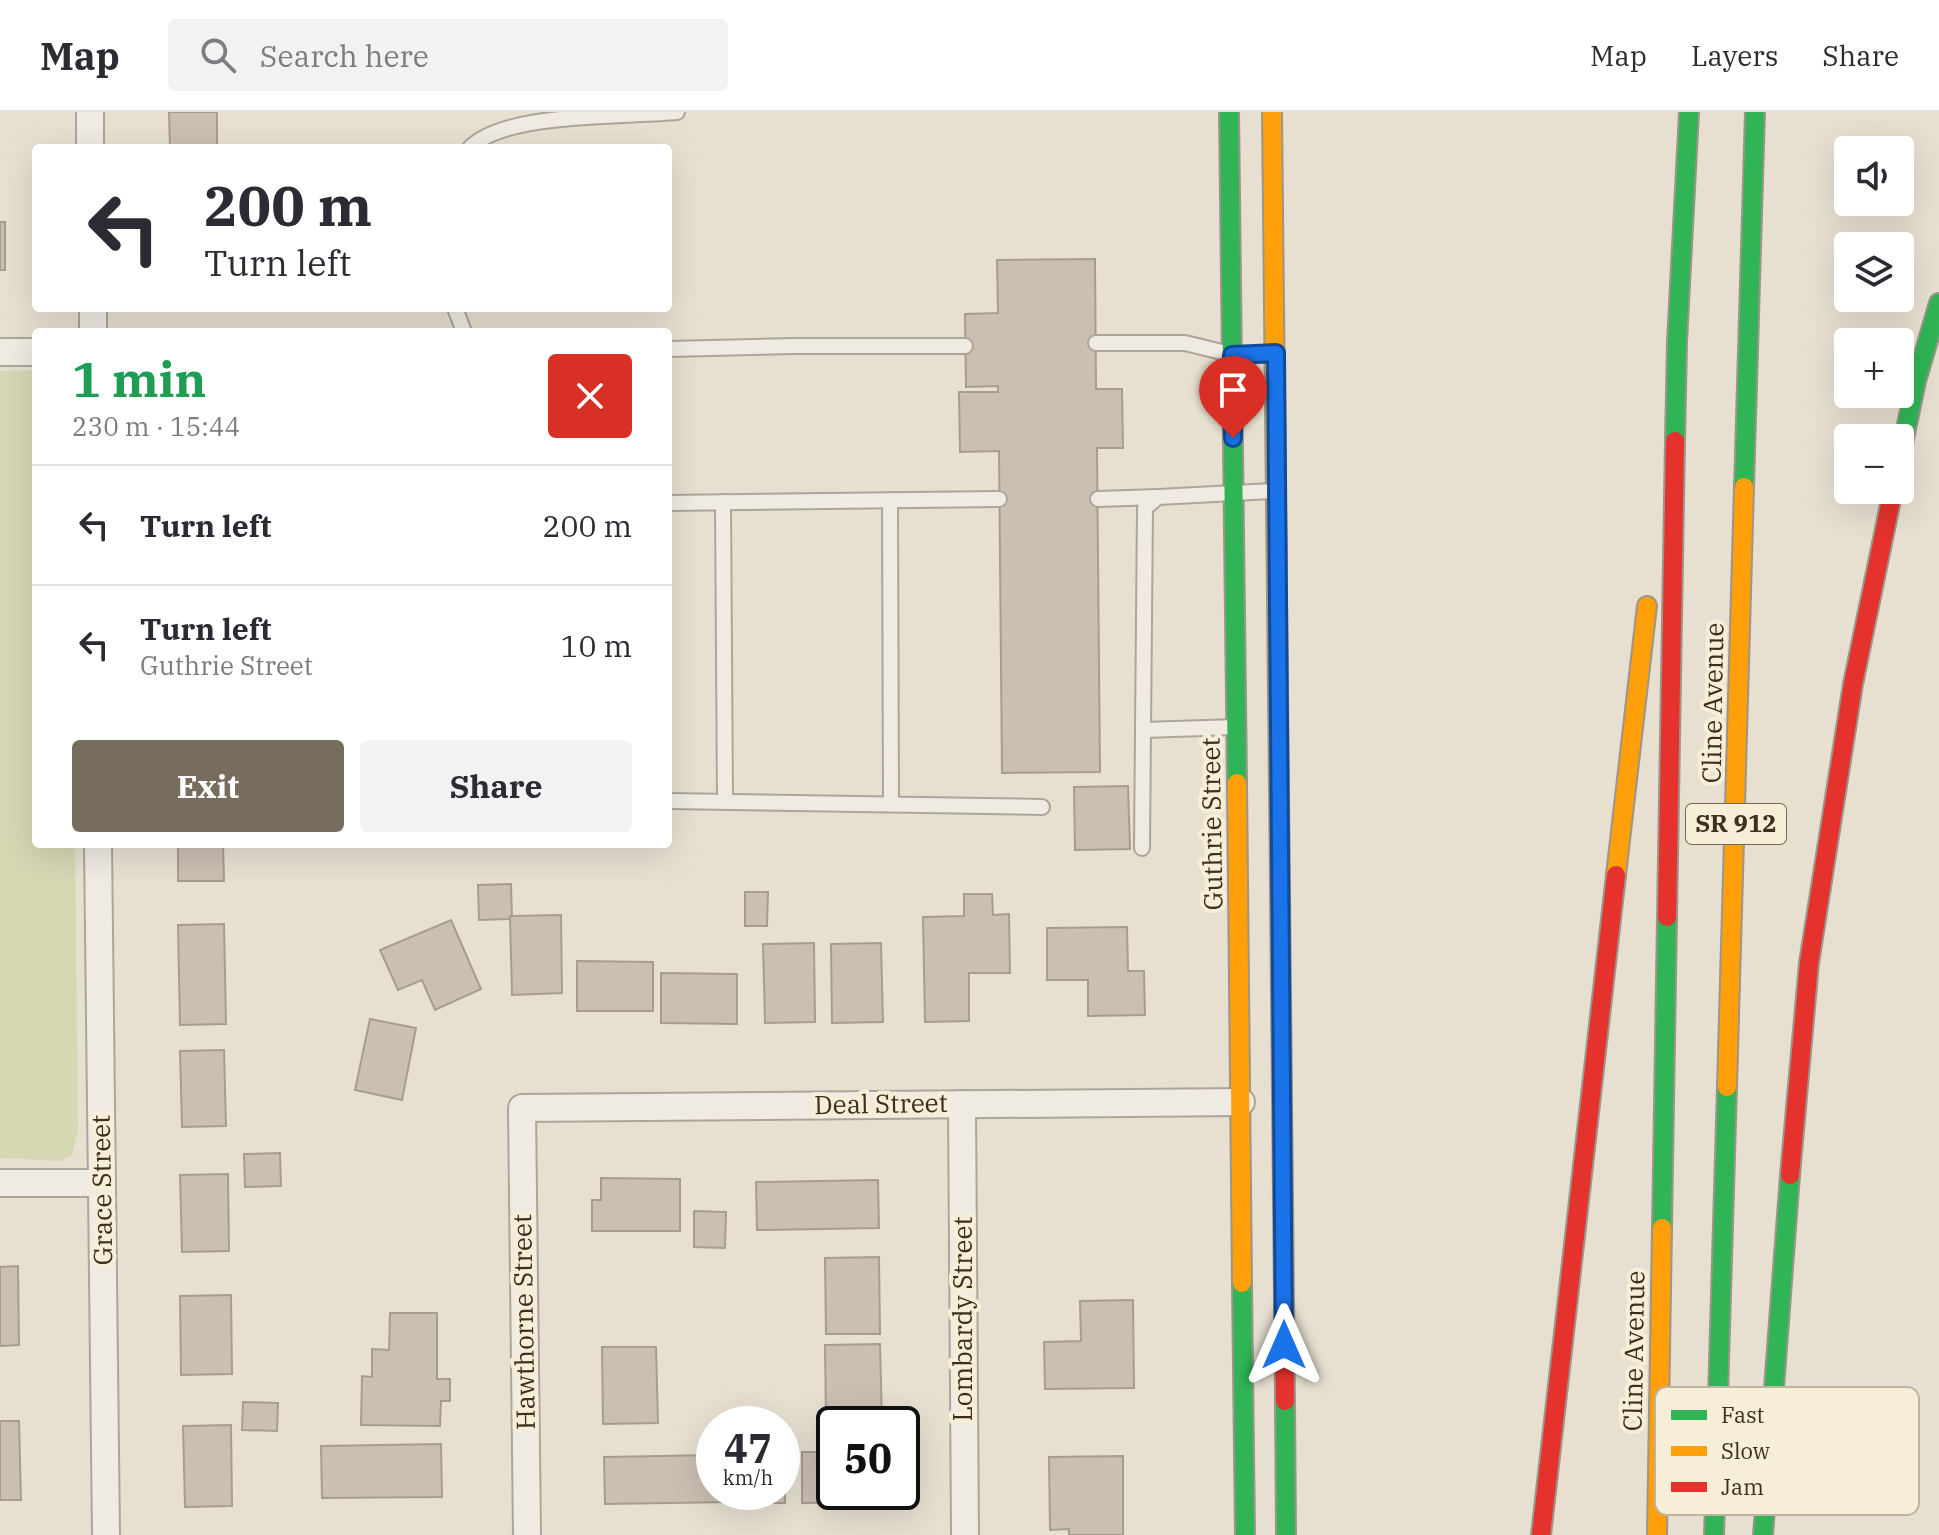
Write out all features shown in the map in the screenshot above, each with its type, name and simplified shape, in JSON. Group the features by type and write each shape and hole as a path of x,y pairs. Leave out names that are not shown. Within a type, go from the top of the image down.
{"main road":[{"name":"Guthrie Street","path":"1229,112 1245,1535"},
{"path":"1272,112 1286,1535"},
{"name":"Cline Avenue","path":"1659,1387 1677,342 1689,112"},
{"name":"Cline Avenue","path":"1718,1387 1755,112"},
{"path":"1907,424 1939,303"},
{"path":"1656,530 1677,342"},
{"path":"1774,1387 1809,963 1853,684 1890,504"},
{"path":"1541,1535 1649,593"},
{"name":"Cline Avenue","path":"1657,1515 1657,1535"},
{"name":"Cline Avenue","path":"1714,1535 1715,1515"},
{"path":"1763,1535 1764,1515"}],"street":[{"path":"90,112 90,144"},
{"path":"0,352 32,352"},
{"path":"1232,355 1276,353"},
{"name":"Grace Street","path":"98,848 106,1535"},
{"name":"Deal Street","path":"522,1108 1241,1102"},
{"name":"Lombardy Street","path":"962,1104 965,1535"},
{"name":"Hawthorne Street","path":"522,1108 527,1535"},
{"path":"0,1183 102,1183"}],"lane":[{"path":"473,144 480,136 538,117 677,112"},
{"path":"1096,343 1185,343 1232,355"},
{"path":"672,349 965,346"},
{"path":"1098,499 1277,491"},
{"path":"1142,848 1145,508 1158,497"},
{"path":"672,503 999,499"},
{"path":"890,500 891,804"},
{"path":"723,502 725,802"},
{"path":"1143,730 1236,727"},
{"path":"672,801 1042,807"}],"green space":[{"path":"32,370 32,848 75,848 78,1129 72,1155 60,1161 0,1158 0,371"}],"building":[{"path":"169,112 217,112 217,144 170,144"},
{"path":"0,222 5,222 5,270 0,270"},
{"path":"1095,259 1096,389 1122,389 1123,448 1097,448 1100,772 1002,773 999,451 960,452 959,392 998,392 998,386 966,387 965,314 998,313 997,260"},
{"path":"1128,786 1130,849 1075,850 1074,787"},
{"path":"178,848 223,848 224,881 178,881"},
{"path":"511,884 512,919 479,920 478,885"},
{"path":"745,892 768,892 767,926 745,926"},
{"path":"964,894 992,894 993,915 1009,914 1010,973 969,973 969,1021 925,1022 923,917 964,916"},
{"path":"561,915 562,993 512,995 510,916"},
{"path":"451,920 481,989 435,1010 422,980 398,990 380,950"},
{"path":"224,924 226,1024 180,1025 178,925"},
{"path":"1127,927 1128,971 1144,971 1145,1015 1088,1016 1088,980 1047,980 1047,928"},
{"path":"814,943 815,1022 765,1023 763,944"},
{"path":"881,943 883,1022 832,1023 831,944"},
{"path":"577,961 653,962 653,1011 577,1011"},
{"path":"661,973 737,974 737,1024 661,1023"},
{"path":"370,1019 416,1028 402,1100 355,1090"},
{"path":"224,1050 226,1126 182,1127 180,1051"},
{"path":"280,1153 281,1186 245,1187 244,1154"},
{"path":"228,1174 229,1251 182,1252 180,1175"},
{"path":"601,1178 680,1179 680,1231 592,1231 592,1200 601,1200"},
{"path":"878,1180 879,1228 757,1230 756,1182"},
{"path":"694,1211 726,1212 725,1248 694,1247"},
{"path":"879,1257 880,1334 826,1334 825,1258"},
{"path":"18,1266 19,1345 0,1346 0,1267"},
{"path":"231,1295 232,1374 181,1375 180,1296"},
{"path":"1133,1300 1134,1388 1045,1389 1044,1342 1081,1341 1080,1301"},
{"path":"390,1313 437,1313 437,1379 450,1379 450,1401 441,1401 440,1426 361,1425 362,1376 372,1377 372,1349 389,1350"},
{"path":"880,1344 882,1406 826,1406 825,1345"},
{"path":"602,1347 656,1347 658,1423 603,1424"},
{"path":"243,1402 278,1403 277,1431 242,1430"},
{"path":"0,1421 19,1421 21,1500 0,1500"},
{"path":"231,1425 232,1506 185,1507 183,1426"},
{"path":"441,1444 442,1497 322,1498 321,1446"},
{"path":"802,1452 816,1452 816,1503 802,1503"},
{"path":"696,1455 696,1503 605,1504 604,1457"},
{"path":"1123,1456 1123,1535 1069,1535 1069,1529 1050,1530 1049,1457"}],"traffic: fast":[{"path":"1229,112 1237,783"},
{"path":"1675,441 1689,112"},
{"path":"1744,487 1755,112"},
{"path":"1907,424 1939,303"},
{"path":"1662,1228 1667,917"},
{"path":"1718,1387 1727,1087"},
{"path":"1774,1387 1790,1175"},
{"path":"1242,1283 1245,1535"},
{"path":"1285,1401 1286,1535"},
{"path":"1714,1535 1715,1515"},
{"path":"1763,1535 1764,1515"}],"traffic: slow":[{"path":"1272,112 1279,792"},
{"path":"1727,1087 1744,487"},
{"path":"1616,875 1647,606"},
{"path":"1237,783 1242,1283"},
{"path":"1659,1387 1662,1228"},
{"path":"1657,1515 1657,1535"}],"traffic: jam":[{"path":"1667,917 1675,441"},
{"path":"1790,1175 1809,963 1853,684 1890,504"},
{"path":"1279,792 1285,1401"},
{"path":"1541,1535 1616,875"}],"route":[{"path":"1233,438 1232,355 1276,353 1284,1345"}]}
